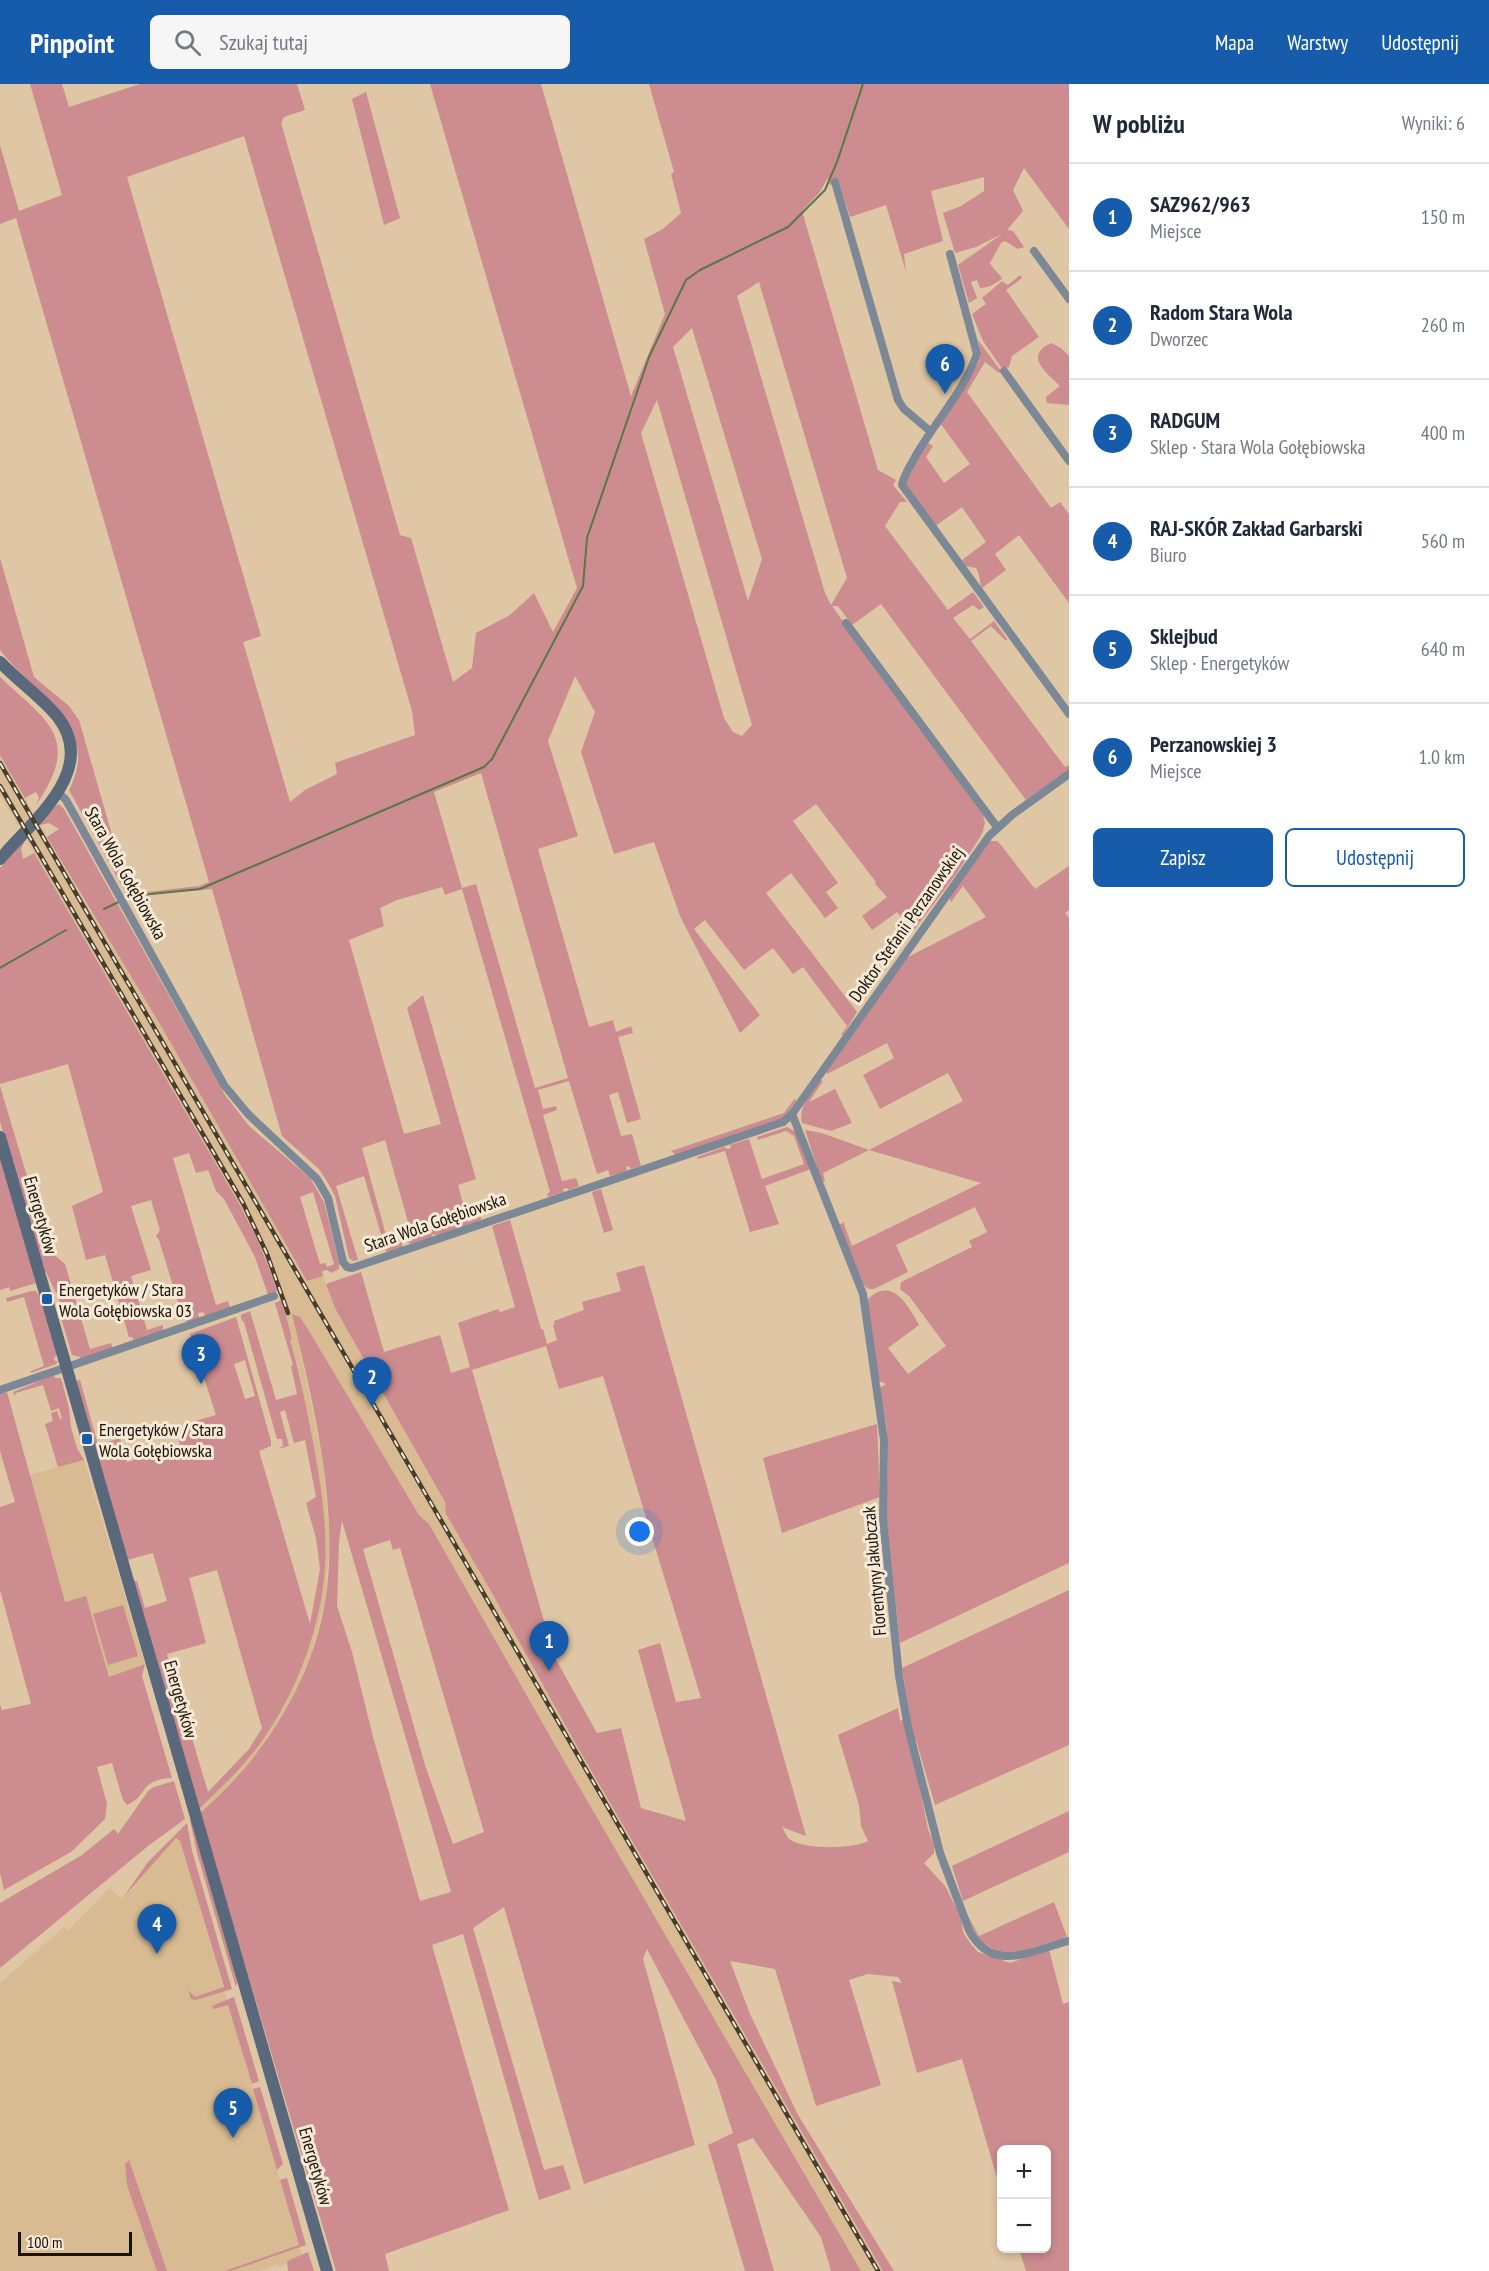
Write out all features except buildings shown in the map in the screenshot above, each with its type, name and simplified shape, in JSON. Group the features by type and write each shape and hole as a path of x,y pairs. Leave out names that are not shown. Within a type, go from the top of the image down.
{"main road":[{"path":"0,662 48,706 64,727 71,753 68,776 58,793 0,858"},
{"name":"Energetyków","path":"0,1137 327,2271"}],"street":[{"path":"835,182 898,400 904,409 930,431"},
{"path":"1034,250 1069,299"},
{"path":"950,254 978,354 972,369 930,431 902,485 1069,714"},
{"path":"1004,371 1069,461"},
{"path":"846,623 997,827"},
{"name":"Doktor Stefanii Perzanowskiej","path":"792,1114 977,851 997,827 1069,774"},
{"name":"Stara Wola Gołębiowska","path":"58,793 66,800 224,1085 248,1114 317,1179 325,1192 343,1262 349,1268 773,1126 783,1122 792,1114"},
{"name":"Florentyny Jakubczak","path":"792,1114 863,1294 884,1440 883,1520 899,1676 908,1726 940,1853 975,1940 990,1953 1003,1957 1022,1956 1041,1948 1069,1941"},
{"path":"0,1390 274,1296"}],"shaded area":[{"path":"30,84 62,84 69,107 140,84 297,84 305,110 284,117 281,123 400,535 411,538 453,682 472,668 476,633 510,615 534,593 553,632 577,588 430,84 541,84 631,396 665,314 644,239 663,229 681,213 671,174 674,172 649,84 1069,84 1069,229 1024,168 1013,190 1023,211 1007,230 1013,231 1024,247 1018,249 1005,241 1001,243 990,263 1002,279 983,288 980,288 977,280 971,282 977,298 969,303 958,265 1002,234 976,247 955,253 943,213 961,206 984,191 984,177 931,191 943,241 904,254 906,272 886,205 850,217 839,182 830,185 828,178 819,193 802,211 878,470 896,480 893,485 907,502 900,502 885,526 948,610 973,592 984,607 979,610 973,605 953,618 970,639 994,621 1007,639 1006,641 991,626 971,641 1065,767 1069,765 1069,770 1026,800 881,604 852,625 838,606 832,606 983,815 985,823 982,834 957,873 914,930 897,912 872,930 862,916 887,897 816,804 793,821 838,883 826,892 838,908 825,918 791,873 766,893 857,1012 841,1035 847,1026 803,967 793,974 773,948 744,970 705,920 694,929 760,1015 740,1033 680,916 654,842 614,854 581,752 595,712 575,676 548,741 578,836 538,849 589,1027 613,1020 616,1032 631,1026 633,1033 618,1037 641,1119 627,1123 618,1092 609,1095 621,1136 632,1134 641,1166 631,1169 628,1166 627,1171 610,1176 608,1170 597,1174 569,1081 538,1090 543,1109 556,1106 557,1110 543,1115 562,1181 576,1178 579,1186 569,1190 563,1189 564,1192 548,1197 547,1194 550,1192 462,889 445,895 442,887 397,900 380,908 384,926 349,940 404,1134 441,1124 407,1008 423,995 476,1179 458,1185 468,1222 481,1217 481,1220 410,1244 408,1242 413,1240 385,1140 362,1148 389,1246 401,1242 403,1247 390,1253 386,1252 364,1176 336,1186 358,1260 353,1261 349,1258 335,1196 328,1183 319,1169 282,1136 212,889 128,897 69,790 77,767 77,747 71,729 60,712 0,650 0,558 34,677 69,706 79,720 129,894 199,886 209,882 16,218 0,224 0,145 19,211 62,195","holes":["244,136 412,711 415,735 335,763 337,774 305,790 290,802 243,642 261,636 127,177","759,282 847,578 831,605 825,593 737,296","692,328 762,559 748,601 673,347","657,400 752,725 742,736 733,732 724,718 641,433","481,773 568,1078 535,1088 476,884 462,888 434,792"]},
{"path":"366,92 400,218 384,225 352,99"},
{"path":"1020,275 1022,278 1006,290 1039,337 1012,356 1009,367 1003,370 983,341 972,314 986,304 982,298 1002,281 1008,285"},
{"path":"978,340 1001,371 999,373 985,362 967,392 1051,508 1060,502 1069,514 1069,603 1019,535 995,554 1006,570 982,588 976,568 966,566 962,560 986,542 962,507 934,527 906,487 906,480 927,442 933,446 926,457 944,483 970,464 940,423 979,362 981,355"},
{"path":"1051,343 1061,348 1069,356 1069,405 1047,403 1046,397 1060,386 1044,370 1038,359 1043,348"},
{"path":"0,677 45,720 53,733 57,747 57,763 50,782 36,805 39,798 36,792 25,798 0,755"},
{"path":"0,755 161,1026 307,1281 323,1276 336,1310 445,1502 446,1514 577,1746 883,2271 861,2271 429,1524 419,1515 300,1317 293,1314 322,1459 330,1538 325,1601 311,1654 295,1693 274,1732 224,1793 200,1813 199,1809 248,1759 283,1708 309,1645 318,1615 324,1579 324,1516 300,1373 281,1298 250,1222 0,795"},
{"path":"59,804 64,809 225,1095 249,1126 310,1178 324,1202 339,1269 331,1273 327,1270 322,1271 323,1276 307,1281 161,1026 47,837 59,829 49,823 40,825 39,823","holes":["313,1192 334,1264 327,1267 325,1263 320,1264 300,1197"]},
{"path":"26,839 21,849 23,859 34,853 240,1205 258,1241 278,1291 268,1295 255,1257 224,1199 216,1191 208,1170 196,1173 189,1153 173,1158 216,1305 228,1301 230,1308 206,1317 203,1312 198,1313 199,1318 187,1323 186,1318 183,1318 156,1236 160,1230 151,1200 131,1206 151,1270 131,1276 147,1330 163,1325 163,1331 134,1341 132,1337 129,1337 105,1255 86,1260 72,1206 103,1192 68,1064 0,1084 0,868"},
{"path":"990,841 997,841 1001,845 1035,889 1069,866 1069,910 1065,913 1069,918 1069,1563 900,1643 886,1514 887,1429 880,1388 886,1384 879,1381 867,1300 876,1293 892,1292 910,1309 919,1325 888,1348 908,1374 946,1346 909,1296 900,1289 901,1282 972,1247 969,1241 987,1232 975,1207 896,1245 908,1272 874,1289 869,1289 860,1282 838,1225 845,1222 852,1246 981,1183 869,1150 963,1101 948,1073 880,1109 863,1075 894,1058 887,1043 827,1074 826,1071 906,958 986,917 963,886 951,902 949,897"},
{"path":"820,1080 823,1081 809,1102 835,1089 852,1123 831,1131 802,1123 804,1106"},
{"path":"0,1086 49,1250 65,1264 90,1349 111,1343 113,1349 80,1359 72,1355 62,1321 58,1292 56,1293 46,1272 43,1272 0,1122"},
{"path":"795,1098 796,1101 780,1120 676,1155 671,1151 784,1113"},
{"path":"787,1127 796,1132 811,1169 765,1186 779,1224 750,1232 725,1151 698,1159 697,1157 724,1147 731,1148 730,1145 749,1139 762,1179 804,1164 794,1136 786,1131 758,1140 757,1137"},
{"path":"805,1130 822,1133 869,1150 823,1173 825,1181 822,1182"},
{"path":"0,1157 36,1283 10,1291 9,1287 0,1290"},
{"path":"601,1189 613,1230 604,1233 592,1192"},
{"path":"510,1220 547,1344 557,1340 554,1321 584,1310 582,1302 621,1291 616,1273 644,1265 806,1836 782,1827 789,1839 796,1843 828,1847 851,1846 868,1841 861,1826 859,1805 838,1735 898,1708 900,1721 910,1716 902,1668 1069,1590 1069,1745 935,1805 916,1740 910,1742 928,1829 934,1845 934,1853 924,1863 945,1886 961,1917 963,1932 978,1952 1010,1963 1049,1949 1063,2004 1069,2002 1069,2271 1026,2271 1020,2253 1051,2253 1051,2145 997,2145 997,2177 962,2059 917,2073 892,1981 902,1983 898,1977 868,1974 849,1980 881,2085 816,2106 775,1969 730,1961 750,2014 798,2115 894,2271 883,2271 577,1746 446,1514 445,1502 336,1310 326,1284 361,1272 384,1352 440,1335 451,1373 470,1367 458,1323 498,1309 500,1312 515,1307 492,1226","holes":["546,1346 559,1389 603,1376 701,1698 676,1702 660,1643 638,1650 686,1821 641,1808 621,1728 597,1733 554,1656 472,1370"]},
{"path":"36,1291 43,1301 58,1354 54,1358 58,1361 56,1364 31,1373 44,1366 24,1297 7,1302 6,1298"},
{"path":"282,1300 303,1390 319,1475 326,1544 321,1602 308,1650 288,1698 262,1741 241,1767 199,1809 133,1581 137,1581 145,1608 167,1601 153,1553 127,1560 76,1381 80,1380 98,1445 120,1438 127,1462 180,1446 177,1432 197,1426 195,1421 216,1415 190,1334 236,1317 271,1441 271,1446 259,1451 310,1624 320,1569 316,1538 306,1503 316,1497 305,1440 294,1443 285,1410 280,1412 289,1446 278,1449 283,1446 282,1439 277,1439 244,1322 241,1319 241,1315 250,1311 276,1400 297,1394 291,1366 293,1365 275,1303","holes":["245,1360 255,1396 245,1399 234,1364","217,1570 262,1728 249,1749 208,1792 167,1654 206,1643 189,1578"]},
{"path":"292,1314 300,1317 419,1515 429,1524 861,2271 831,2271 821,2237 753,2138 737,2144 774,2271 745,2271 708,2145 733,2133 716,2080 647,1949 643,1959 695,2145 584,2184 504,1907 473,1928 544,2170 563,2165 571,2189 539,2200 463,1934 432,1945 509,2210 385,2254 389,2271 336,2271 200,1813 250,1762 290,1702 317,1636 325,1601 329,1565 328,1502 319,1438","holes":["342,1521 451,1892 420,1901 373,1737 352,1652 337,1606 339,1541","390,1540 393,1550 400,1548 484,1832 453,1844 425,1765 363,1549"]},
{"path":"54,1375 55,1378 61,1378 69,1408 71,1427 77,1448 84,1460 58,1467 45,1424 53,1421 51,1413 57,1411 62,1419 59,1408 51,1411 43,1385 16,1393 15,1396 13,1392"},
{"path":"7,1392 65,1602 86,1596 109,1677 145,1664 142,1676 172,1778 161,1779 148,1785 139,1797 127,1805 123,1800 112,1763 97,1767 107,1804 105,1819 71,1852 4,1890 0,1873 0,1705 2,1710 31,1704 0,1590 0,1507 15,1502 0,1451 0,1394"},
{"path":"877,1424 880,1497 782,1533 763,1458"},
{"path":"84,1460 145,1664 109,1678 86,1596 65,1602 29,1475"},
{"path":"123,1605 138,1656 108,1665 93,1614"},
{"path":"174,1781 185,1819 148,1846 0,1968 0,1903 82,1855 114,1829 118,1834 148,1791"},
{"path":"1069,1811 1069,1852 963,1901 952,1866"},
{"path":"192,1819 238,1979 236,1987 197,1853 190,1820"},
{"path":"187,1823 192,1851 232,1989 195,2000 191,1999 188,1990 195,1997 224,1987 180,1841 176,1838 122,1899 148,1862"},
{"path":"176,1838 180,1841 302,2255 279,2267 276,2265 260,2271 0,2271 0,1983 64,1927 68,1931 109,1888 123,1899"},
{"path":"1054,1902 1067,1937 1009,1955 998,1952 981,1941 969,1922 969,1918 979,1936"},
{"path":"234,1997 259,2081 252,2084 228,2005 214,2009 212,2006"},
{"path":"260,2087 283,2164 277,2170 253,2089"},
{"path":"129,2160 167,2271 157,2271 127,2185 125,2164"},
{"path":"287,2178 306,2245 231,2271 225,2271 299,2245 280,2180"},
{"path":"308,2252 314,2271 288,2271 287,2261"}],"waterway":[{"path":"104,909 131,896 200,889 484,767 492,759 583,586 587,538 649,357 686,280 700,270 788,227 825,190 837,162 863,84"},
{"path":"0,968 66,930"}],"railway":[{"path":"0,763 878,2271"},
{"path":"0,786 243,1203 267,1254 288,1313"}],"place":[{"name":"Perzanowskiej 3","path":"945,394"},
{"name":"Energetyków / Stara Wola Gołębiowska 03","path":"47,1299"},
{"name":"RADGUM","path":"201,1384"},
{"name":"Radom Stara Wola","path":"372,1407"},
{"name":"Energetyków / Stara Wola Gołębiowska","path":"87,1439"},
{"name":"SAZ962/963","path":"549,1671"},
{"name":"RAJ-SKÓR Zakład Garbarski","path":"157,1954"},
{"name":"Sklejbud","path":"233,2138"}]}
